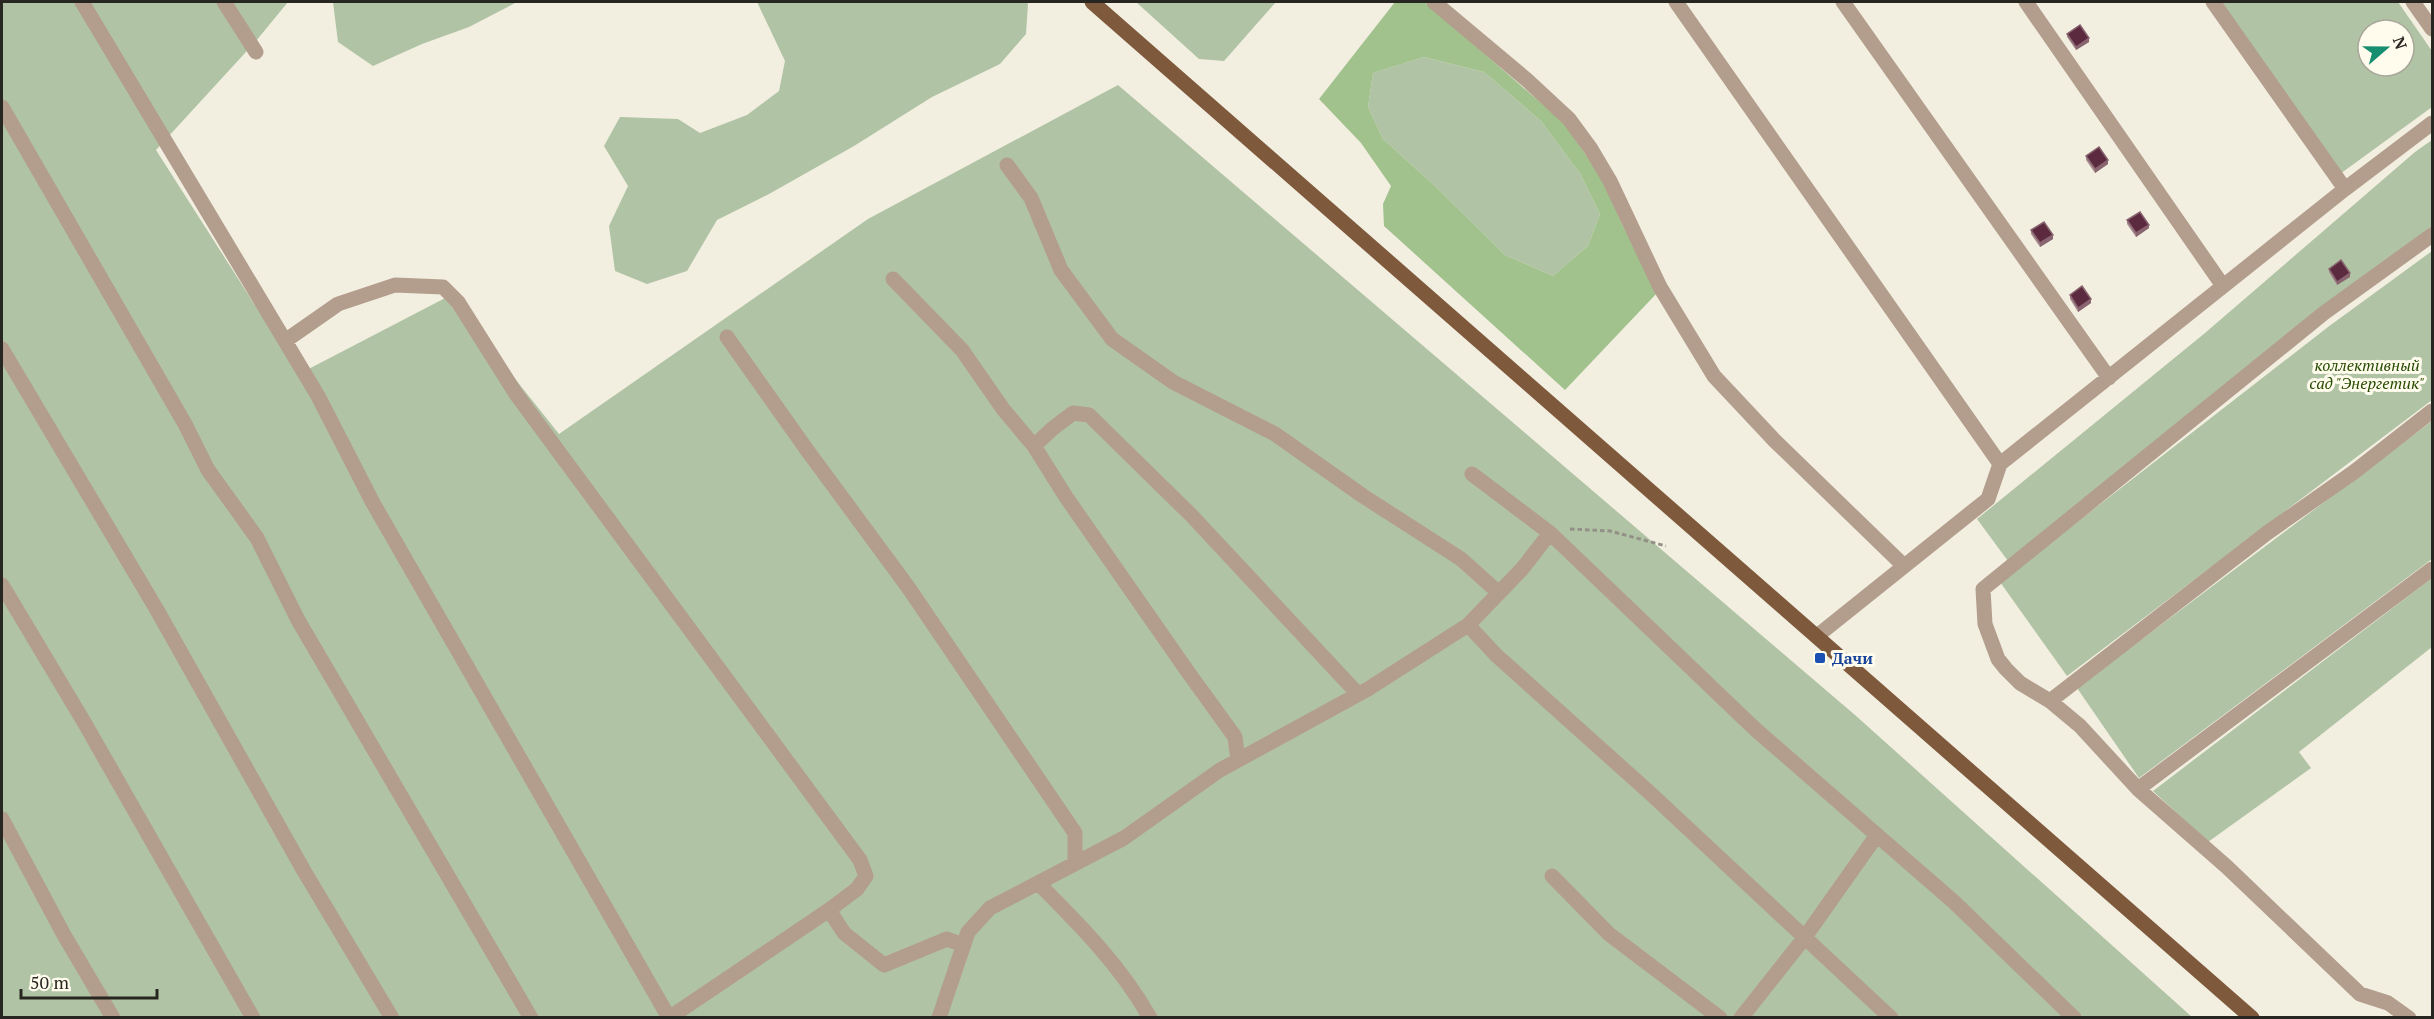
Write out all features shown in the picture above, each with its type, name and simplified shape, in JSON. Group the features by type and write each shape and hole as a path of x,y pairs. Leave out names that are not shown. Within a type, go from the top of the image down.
{"main road":[{"path":"1092,2 2252,1017"}],"lane":[{"path":"82,2 285,341 318,396 373,503 668,1017 857,889 866,876 860,860 516,394 458,302 443,287 395,285 338,304 285,341"},
{"path":"224,2 256,52"},
{"path":"1434,2 1527,80 1569,119 1592,149 1610,181 1660,287 1714,376 1775,441 1903,565"},
{"path":"1676,2 2000,464"},
{"path":"1843,2 2109,378"},
{"path":"2026,2 2223,286"},
{"path":"2212,2 2345,189"},
{"path":"2413,2 2433,29"},
{"path":"2,107 185,424 208,470 257,538 298,620 531,1017"},
{"path":"1818,636 1903,565 1988,499 2000,464 2345,189 2433,123"},
{"path":"1007,165 1031,198 1061,270 1112,339 1173,382 1275,434 1363,496 1461,560 1499,593"},
{"path":"2409,1017 2388,1003 2360,994 2227,867 2138,789 2080,726 2050,701 2020,683 1998,659 1985,624 1983,589 2324,313 2433,235"},
{"path":"893,279 962,350 1003,409 1034,446 1188,672 1236,737 1238,760"},
{"path":"727,337 908,587 1075,833 1076,863"},
{"path":"2,349 157,610 304,871 392,1017"},
{"path":"2050,701 2267,532 2354,472 2433,411"},
{"path":"1034,446 1073,413 1089,415 1192,516 1359,694"},
{"path":"1472,474 1550,533 1755,729 1953,902 2074,1017"},
{"path":"939,1017 968,932 990,908 1125,838 1220,770 1359,694 1468,625 1522,569 1550,533"},
{"path":"2138,789 2433,569"},
{"path":"2,585 84,722 253,1017"},
{"path":"1468,625 1496,656 1650,793 1892,1017"},
{"path":"2,819 64,935 113,1017"},
{"path":"1741,1017 1805,937 1877,835"},
{"path":"1552,876 1609,934 1720,1017"},
{"path":"1038,883 1094,940 1150,1017"},
{"path":"829,910 844,933 884,965 947,939 963,945"}],"path":[{"path":"1550,533 1570,529 1610,531 1665,546"}],"green space":[{"path":"2,2 288,2 256,41 156,150 299,374 449,296 559,434 868,219 1118,85 1855,715 2192,1017 2,1018"},
{"path":"333,2 517,2 469,27 422,44 373,66 338,42"},
{"path":"757,2 1026,2 1028,4 1026,34 1000,64 932,97 854,146 769,194 717,220 687,271 647,284 615,271 609,226 628,186 604,146 620,117 678,119 700,133 747,115 779,91 785,61"},
{"path":"1136,2 1276,2 1224,61 1199,59"},
{"path":"1395,2 1425,2 1564,123 1601,177 1657,293 1565,390 1384,226 1383,204 1391,186 1361,143 1319,99","holes":["1424,57 1484,72 1541,121 1581,175 1600,214 1588,246 1553,276 1505,255 1383,139 1368,107 1373,73"]},
{"path":"2219,2 2398,2 2409,18 2356,18 2356,78 2416,78 2416,28 2432,51 2432,107 2340,174"},
{"path":"1424,57 1484,72 1541,121 1581,175 1600,214 1588,246 1553,276 1505,255 1383,139 1368,107 1373,73"},
{"name":"коллективный сад \"Энергетик\"","path":"2432,140 2432,230 2008,561 1977,519 2205,333 2415,152"},
{"name":"коллективный сад \"Энергетик\"","path":"2432,251 2432,400 2067,676 2000,582 2328,327"},
{"name":"коллективный сад \"Энергетик\"","path":"2432,421 2432,559 2139,778 2077,688"},
{"path":"2432,578 2432,647 2299,752 2311,768 2208,842 2153,791"}],"building":[{"path":"2080,25 2089,38 2076,47 2067,34"},
{"path":"2099,147 2108,160 2095,169 2086,156"},
{"path":"2140,212 2149,225 2136,233 2127,220"},
{"path":"2044,222 2053,235 2040,243 2031,230"},
{"path":"2341,260 2350,273 2337,282 2329,269"},
{"path":"2082,286 2091,299 2078,308 2070,295"}],"place":[{"name":"Дачи","path":"1820,658"}]}
